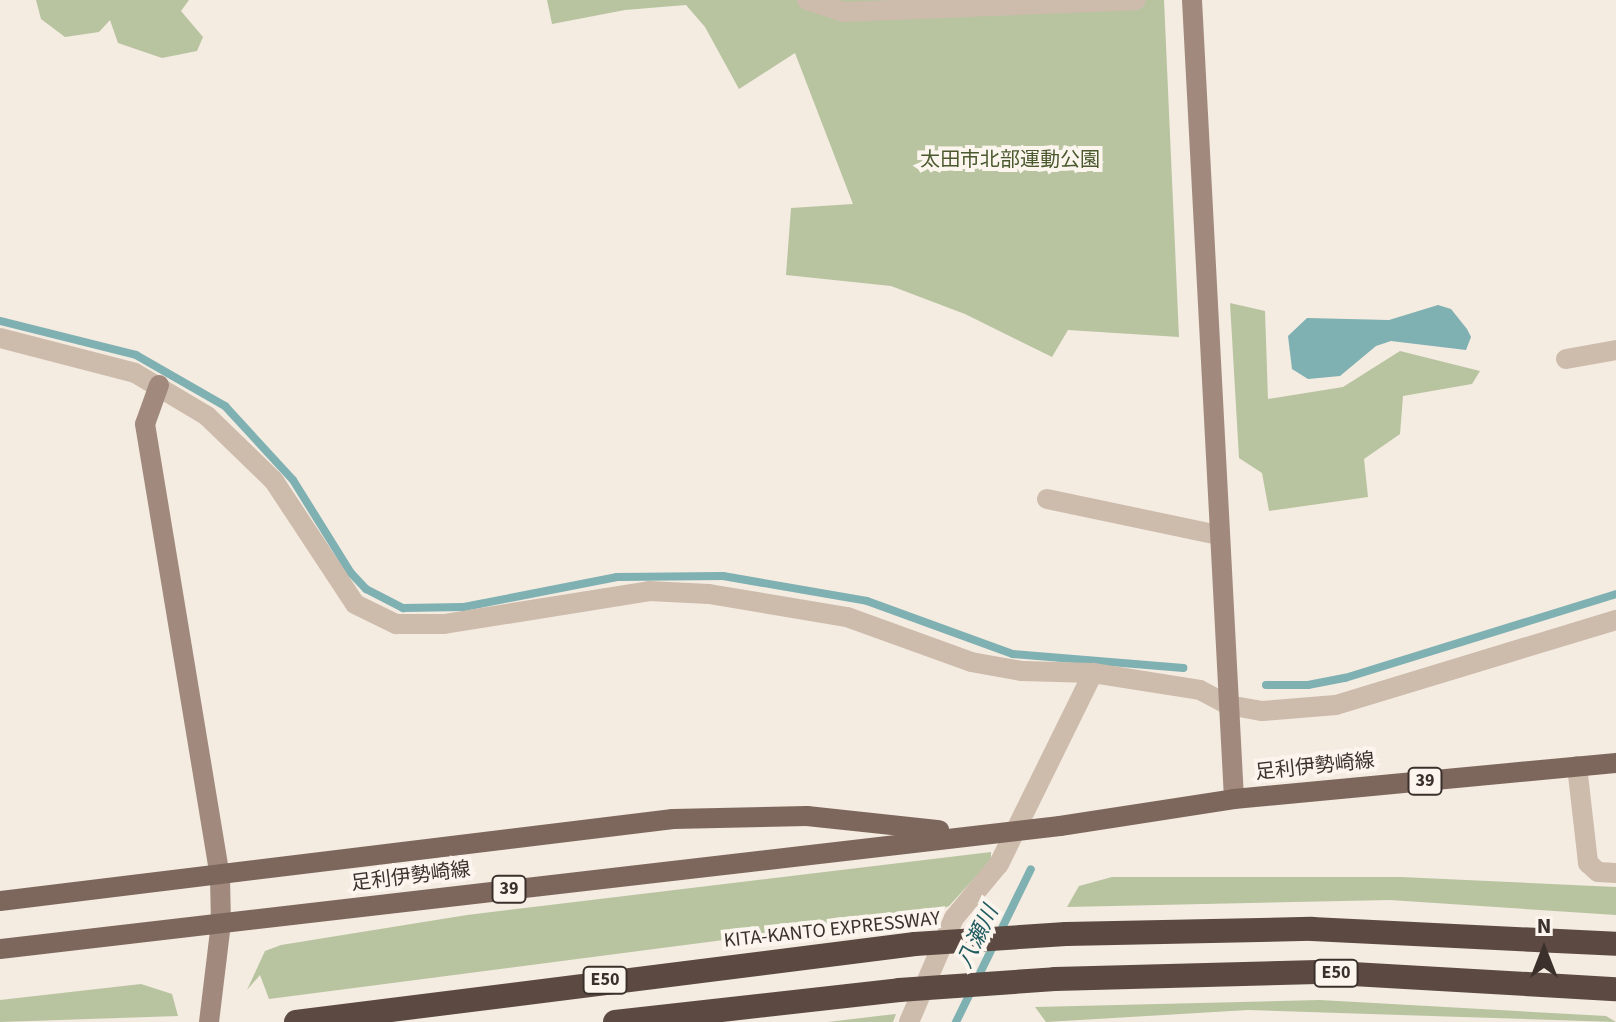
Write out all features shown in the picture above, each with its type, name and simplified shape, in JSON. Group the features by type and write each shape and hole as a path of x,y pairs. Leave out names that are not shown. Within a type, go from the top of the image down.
{"highway":[{"name":"KITA-KANTO EXPRESSWAY","path":"296,1022 915,944 1066,934 1312,929 1616,944"},
{"name":"E50","path":"615,1022 899,990 1055,979 1318,972 1616,989"}],"main road":[{"name":"足利伊勢崎線","path":"0,949 1019,829 1234,799 1616,763"},
{"name":"足利伊勢崎線","path":"0,901 736,815 954,832 1019,829"}],"street":[{"path":"807,0 843,12 1136,0"},
{"path":"1192,0 1234,799"},
{"path":"0,338 111,365 159,385 207,416 248,453 294,507 344,592 379,619 411,627 612,594 676,591 816,609 971,662 1022,671 1093,673 1200,690 1228,705 1262,711 1336,705 1616,620"},
{"path":"1566,359 1616,350"},
{"path":"159,385 145,424 220,877 221,923 209,1022"},
{"path":"1047,499 1218,535"},
{"path":"909,1022 954,918 999,864 1019,829 1093,673"},
{"path":"1577,766 1588,863 1598,872 1616,873"}],"green space":[{"path":"36,0 189,0 181,11 203,37 197,51 162,58 118,43 110,20 99,32 65,37 41,19"},
{"name":"太田市北部運動公園","path":"547,0 1164,0 1179,337 1068,330 1052,357 965,314 891,286 786,275 791,208 853,204 795,53 739,89 705,27 686,5 625,10 552,24"},
{"path":"1230,303 1265,311 1268,399 1343,387 1400,351 1480,371 1472,384 1403,396 1400,434 1364,459 1368,497 1269,511 1262,473 1239,458"},
{"path":"991,852 991,860 949,906 932,913 269,999 260,975 247,990 265,951 281,945 467,915"},
{"path":"1112,877 1401,877 1616,887 1616,915 1390,900 1067,907 1079,886"},
{"path":"141,984 172,994 178,1016 0,1022 0,1000"},
{"path":"1320,1000 1606,1016 1616,1022 1248,1010 1046,1022 1035,1007"},
{"path":"896,1014 893,1022 828,1022 878,1016"}],"water":[{"path":"1438,305 1451,309 1467,329 1471,337 1466,350 1391,341 1376,346 1340,376 1308,379 1292,369 1288,336 1307,318 1389,320"}],"waterway":[{"path":"0,321 136,355 225,406 293,480 351,573 366,589 403,608 464,607 617,577 723,576 867,601 1013,654 1183,668"},
{"path":"1266,685 1308,685 1345,678 1616,594"},
{"name":"八瀬川","path":"956,1022 1031,869"}]}
